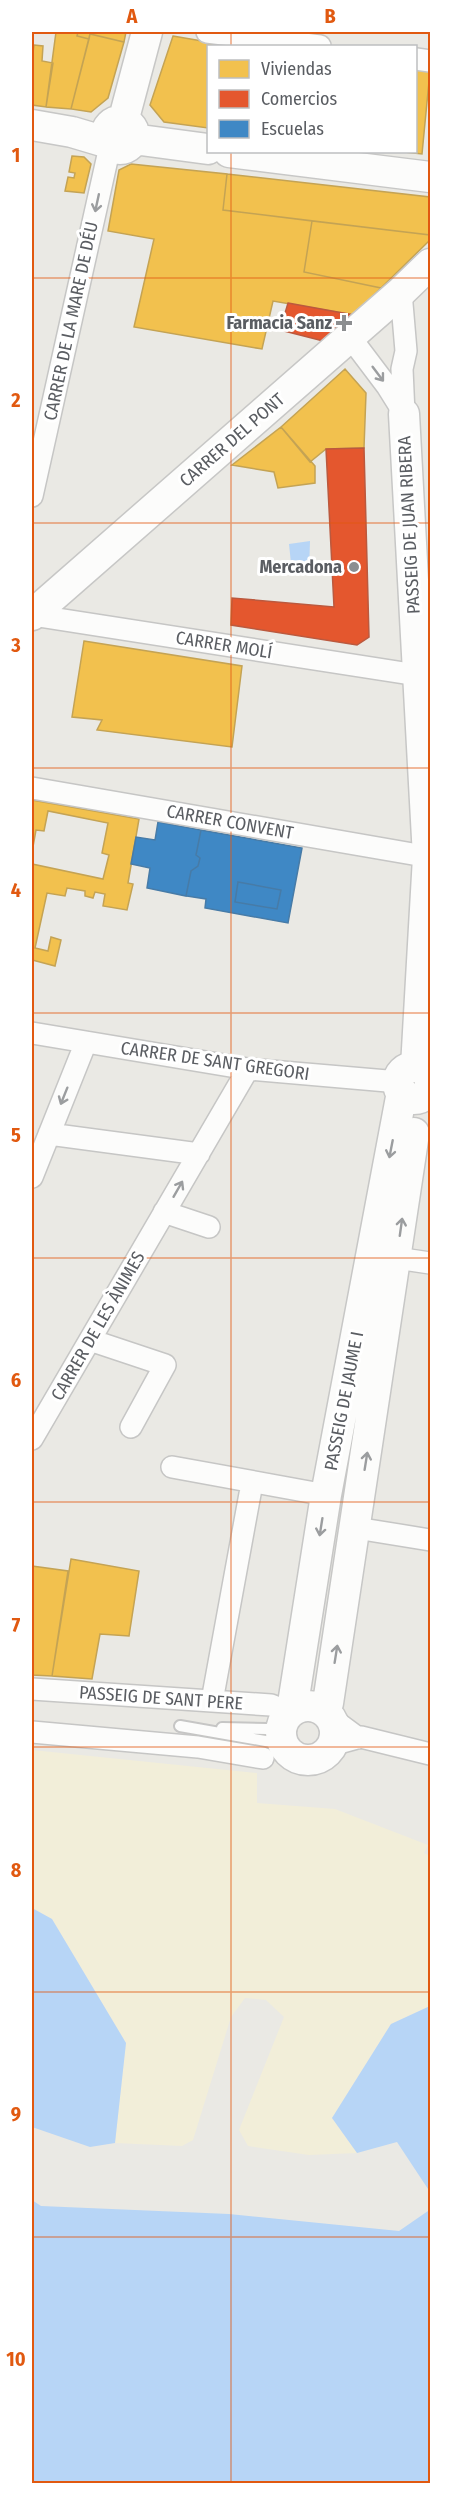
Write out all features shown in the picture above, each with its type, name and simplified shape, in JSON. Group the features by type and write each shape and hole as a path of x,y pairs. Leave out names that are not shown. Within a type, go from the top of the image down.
{"street":[{"path":"117,135 147,32"},
{"path":"207,32 278,36 316,45"},
{"path":"32,125 207,149"},
{"name":"CARRER DE LA MARE DE DÉU","path":"32,496 108,155 117,135"},
{"path":"237,153 430,177"},
{"name":"CARRER DEL PONT","path":"32,615 391,301 430,264"},
{"name":"PASSEIG DE JUAN RIBERA","path":"391,301 395,352 402,369 417,675 429,857 416,1085"},
{"name":"PASSEIG DE JUAN RIBERA","path":"350,337 387,386 404,414"},
{"name":"CARRER MOLÍ","path":"32,615 417,675"},
{"name":"CARRER CONVENT","path":"32,788 429,857"},
{"name":"CARRER DE SANT GREGORI","path":"32,1033 248,1069 416,1085"},
{"path":"32,1177 86,1042"},
{"name":"CARRER DE LES ÀNIMES","path":"32,1439 248,1069"},
{"name":"PASSEIG DE JAUME I","path":"337,1728 328,1703 396,1258 416,1085"},
{"name":"PASSEIG DE JAUME I","path":"280,1726 326,1495 416,1085"},
{"path":"49,1134 199,1154"},
{"path":"164,1212 209,1227"},
{"path":"396,1258 430,1263"},
{"name":"CARRER DE LES ÀNIMES","path":"90,1340 165,1365 131,1426"},
{"path":"172,1467 326,1495"},
{"path":"212,1701 252,1483"},
{"path":"356,1528 430,1540"},
{"name":"PASSEIG DE SANT PERE","path":"32,1689 212,1701 280,1726"},
{"path":"32,1732 198,1747 280,1726 311,1705 337,1728 430,1754"},
{"path":"280,1726 299,1759 307,1760 319,1758 337,1728"}],"lane":[{"path":"180,1726 267,1729 280,1726 271,1742 180,1726"}],"sand":[{"path":"32,1750 257,1773 257,1803 335,1809 428,1845 424,1853 430,1856 430,2006 391,2024 332,2118 357,2153 309,2155 248,2146 239,2130 284,2017 266,2000 245,1998 231,2017 193,2140 182,2146 115,2143 126,2043 52,1919 32,1908"}],"water":[{"path":"310,541 309,572 292,573 289,544"},
{"path":"32,1908 52,1919 126,2043 115,2143 90,2147 32,2127"},
{"path":"430,2006 430,2192 397,2142 357,2153 332,2118 391,2024"},
{"path":"430,2196 430,2483 32,2483 32,2200 41,2206 229,2214 399,2231 428,2211"}],"building: Viviendas":[{"path":"56,32 78,32 77,36 89,39 71,109 46,107"},
{"path":"78,32 126,32 124,42 90,34 89,39 77,36"},
{"path":"90,34 124,42 108,98 91,112 71,109"},
{"path":"173,36 225,45 207,45 207,128 164,122 150,105"},
{"path":"34,45 43,46 42,61 53,63 46,107 32,105"},
{"path":"417,69 430,71 422,154 413,153 417,153"},
{"path":"72,156 84,157 91,164 84,193 65,191 68,177 74,178 75,173 69,172"},
{"path":"131,164 227,174 223,210 312,221 304,272 381,288 354,315 273,301 262,349 134,327 154,239 108,231 119,170"},
{"path":"227,174 430,197 430,235 223,210"},
{"path":"312,221 430,235 430,240 381,288 304,272"},
{"path":"345,369 366,393 364,448 326,449 310,462 281,427"},
{"path":"281,427 315,466 315,483 278,488 274,472 232,465"},
{"path":"84,641 242,666 232,747 97,730 102,720 72,717"},
{"path":"32,800 139,819 128,883 133,884 127,910 103,906 105,894 95,892 93,898 85,896 85,891 67,888 65,896 47,893 35,948 48,951 51,937 61,940 55,966 32,960 32,864 103,879 109,855 102,853 108,823 48,811 44,831 36,830 32,852"},
{"path":"71,1559 139,1571 129,1636 100,1634 92,1679 52,1676"},
{"path":"32,1566 68,1571 52,1676 32,1675"}],"building: Comercios":[{"path":"288,303 354,315 323,341 280,330"},
{"path":"364,448 369,637 357,645 231,625 232,598 334,607 326,449"}],"building: Escuelas":[{"path":"158,822 201,830 196,855 200,858 198,866 191,871 186,896 147,888 150,868 131,864 136,837 155,840"},
{"path":"201,830 302,848 288,923 205,908 206,899 186,896 191,871 198,866 200,858 196,855"},
{"path":"238,882 281,890 277,909 235,902"}],"place":[{"name":"Farmacia Sanz","path":"344,323"},
{"name":"Mercadona","path":"354,567"}]}
